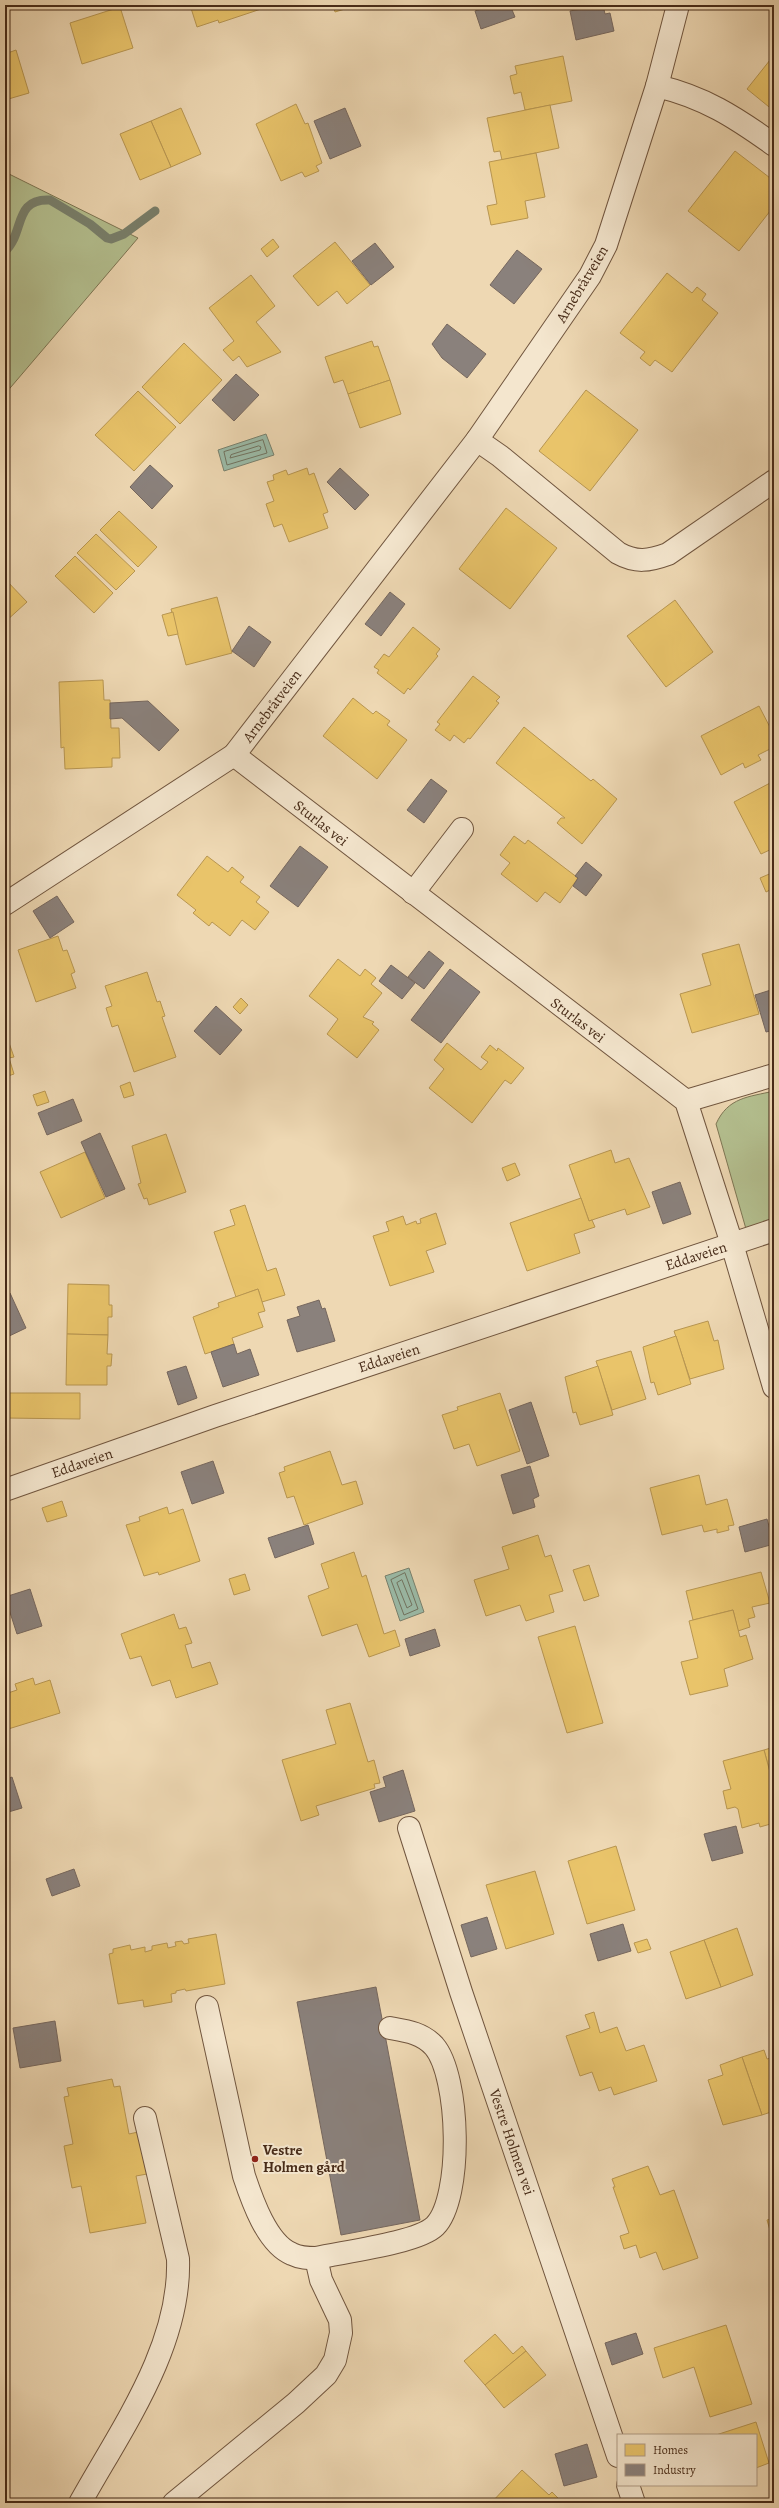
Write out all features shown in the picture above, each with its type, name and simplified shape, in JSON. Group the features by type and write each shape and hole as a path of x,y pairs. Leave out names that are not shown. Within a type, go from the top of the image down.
{"street":[{"name":"Arnebråtveien","path":"5,904 234,755 477,440 590,276 606,245 657,86 678,5"},
{"path":"657,86 700,99 723,110 774,145"},
{"path":"477,440 500,456 618,553 628,559 639,561 652,560 668,554 774,481"},
{"name":"Sturlas vei","path":"234,755 413,894 686,1101"},
{"path":"413,894 462,828"},
{"path":"774,1075 686,1101 732,1244 774,1387"},
{"name":"Eddaveien","path":"5,1490 215,1416 774,1230"},
{"name":"Vestre Holmen vei","path":"409,1828 461,1992 617,2453"},
{"path":"207,2007 244,2176 254,2205 270,2233 290,2254 302,2258 316,2258 425,2233 435,2226 448,2204 454,2139 453,2096 449,2078 434,2047 424,2038 410,2032 390,2028"},
{"path":"80,2503 161,2353 175,2306 179,2280 178,2259 145,2118"},
{"path":"174,2503 317,2385 332,2365 339,2347 340,2320 321,2280 316,2258"},
{"path":"628,2486 634,2503"}],"shaded area":[{"path":"5,172 138,238 5,394"},
{"path":"774,1091 774,1221 746,1229 716,1124 721,1115 733,1103 748,1097"}],"water":[{"path":"266,434 274,455 224,471 218,450"},
{"path":"409,1568 424,1612 400,1621 385,1576"}],"building: Homes":[{"path":"190,5 270,6 219,23 218,20 197,27"},
{"path":"333,5 358,5 335,12"},
{"path":"120,7 133,48 82,64 70,23"},
{"path":"16,50 29,93 5,100 5,54"},
{"path":"774,55 774,111 747,89"},
{"path":"563,56 572,101 525,110 521,92 514,94 510,76 517,74 515,66"},
{"path":"296,104 305,124 308,123 322,163 316,166 319,171 305,177 302,172 281,181 256,124"},
{"path":"550,105 559,148 502,160 500,151 494,152 487,118"},
{"path":"181,108 201,154 171,167 151,121"},
{"path":"151,121 171,167 140,180 120,134"},
{"path":"735,151 774,181 774,206 739,251 688,211"},
{"path":"536,153 545,197 525,201 528,218 491,225 487,206 497,204 489,162"},
{"path":"273,239 279,247 267,257 261,249"},
{"path":"335,242 370,285 347,304 337,291 318,306 293,276"},
{"path":"667,273 692,293 697,287 706,294 702,300 718,313 672,372 655,360 650,366 640,358 645,352 620,333"},
{"path":"251,275 275,306 256,322 281,352 247,367 239,356 233,361 223,350 234,341 209,308"},
{"path":"372,341 374,347 378,346 390,380 348,394 343,380 334,383 325,357"},
{"path":"184,343 222,380 180,424 142,387"},
{"path":"390,380 401,414 360,428 348,394"},
{"path":"586,390 638,430 590,491 539,451"},
{"path":"138,391 176,427 134,471 95,435"},
{"path":"307,468 309,475 314,473 328,512 323,514 328,528 289,542 282,524 274,527 266,504 274,501 267,482 274,480 273,475 286,470 288,475"},
{"path":"506,508 557,548 510,609 459,569"},
{"path":"119,511 157,547 138,567 100,530"},
{"path":"96,534 135,571 116,590 77,553"},
{"path":"75,556 113,593 94,613 55,576"},
{"path":"5,579 27,602 5,622"},
{"path":"217,597 232,653 186,665 171,609"},
{"path":"675,600 713,652 666,687 627,636"},
{"path":"173,612 178,634 168,636 162,615"},
{"path":"413,627 440,649 436,654 438,656 410,690 408,688 404,694 377,673 379,670 374,667 384,654 389,657"},
{"path":"473,676 500,697 496,701 499,703 470,739 468,738 464,743 454,735 450,741 435,730 440,724 437,722"},
{"path":"103,680 104,700 110,700 111,728 119,728 120,758 112,758 112,767 65,769 64,747 61,748 59,682"},
{"path":"353,698 373,714 376,711 390,721 387,725 407,740 377,779 323,736"},
{"path":"759,706 774,735 774,747 758,755 761,760 745,768 743,763 721,775 701,736"},
{"path":"524,727 591,781 593,779 617,799 582,844 557,823 561,818 565,818 496,763"},
{"path":"772,782 774,848 761,854 734,802"},
{"path":"514,836 525,844 528,840 578,878 560,903 545,892 537,902 501,874 510,863 500,855"},
{"path":"207,856 228,872 232,867 244,877 240,882 260,897 256,902 269,912 255,930 242,920 230,936 212,922 209,926 193,913 196,910 177,895"},
{"path":"774,872 774,888 766,892 760,878"},
{"path":"58,936 63,951 67,950 75,972 71,974 76,988 36,1002 18,950"},
{"path":"739,944 759,1014 692,1033 680,994 711,985 702,954"},
{"path":"338,959 360,976 365,969 376,978 371,984 382,993 363,1017 374,1022 372,1024 379,1030 357,1058 327,1034 338,1019 309,996"},
{"path":"147,972 157,1002 160,1001 165,1016 162,1017 176,1057 134,1072 118,1025 112,1027 106,1008 112,1006 105,986"},
{"path":"241,998 248,1005 240,1014 233,1007"},
{"path":"8,1040 14,1057 9,1058 14,1074 5,1077 5,1041"},
{"path":"447,1043 481,1070 488,1062 481,1057 490,1045 497,1051 498,1048 524,1068 511,1084 505,1080 472,1123 429,1088 444,1069 434,1060"},
{"path":"130,1082 134,1095 124,1098 120,1086"},
{"path":"45,1091 49,1102 37,1106 33,1095"},
{"path":"166,1134 186,1192 149,1205 147,1198 144,1199 138,1184 141,1183 132,1146"},
{"path":"611,1150 615,1163 629,1158 650,1207 627,1215 625,1209 589,1221 569,1165"},
{"path":"85,1152 105,1198 61,1218 40,1172"},
{"path":"515,1163 520,1175 507,1181 502,1168"},
{"path":"581,1198 589,1221 592,1220 595,1227 574,1234 580,1253 527,1271 510,1223"},
{"path":"245,1205 267,1271 276,1268 285,1295 262,1302 258,1289 236,1297 214,1232 235,1225 230,1210"},
{"path":"436,1213 446,1244 426,1251 434,1272 390,1286 373,1236 389,1231 386,1222 403,1216 406,1225 416,1221 417,1224 421,1223 420,1219"},
{"path":"68,1284 109,1285 109,1305 112,1305 112,1317 108,1317 108,1335 67,1334"},
{"path":"258,1289 265,1311 258,1313 263,1327 232,1338 234,1344 205,1354 193,1317 219,1307 218,1303"},
{"path":"708,1321 714,1341 718,1340 724,1369 690,1379 674,1331"},
{"path":"67,1334 108,1335 107,1354 112,1354 111,1366 107,1366 107,1385 66,1385"},
{"path":"676,1336 691,1384 658,1395 654,1382 651,1383 643,1347"},
{"path":"631,1351 646,1399 612,1410 596,1361"},
{"path":"598,1366 613,1415 580,1425 576,1412 573,1413 565,1377"},
{"path":"5,1393 80,1393 80,1419 5,1418"},
{"path":"500,1393 520,1451 477,1466 469,1444 454,1449 442,1415 458,1410 457,1407"},
{"path":"330,1451 342,1485 356,1481 363,1504 304,1525 294,1496 287,1498 279,1473 285,1471 284,1467"},
{"path":"699,1475 706,1505 727,1499 734,1525 728,1526 729,1530 717,1533 717,1529 704,1532 702,1525 662,1535 650,1488"},
{"path":"62,1501 67,1516 47,1522 42,1508"},
{"path":"167,1507 169,1514 183,1509 200,1561 159,1575 158,1572 144,1576 126,1525 140,1521 139,1517"},
{"path":"538,1535 545,1557 551,1555 563,1591 549,1595 554,1612 526,1621 520,1605 486,1616 474,1580 509,1569 502,1547"},
{"path":"354,1552 362,1577 366,1575 384,1634 395,1630 400,1646 369,1657 357,1624 322,1636 308,1596 329,1588 321,1564"},
{"path":"589,1565 599,1596 584,1601 573,1570"},
{"path":"761,1572 770,1603 752,1607 755,1617 748,1619 750,1627 738,1631 733,1610 693,1620 686,1591"},
{"path":"245,1574 250,1590 234,1595 229,1579"},
{"path":"733,1610 740,1637 746,1635 753,1659 724,1669 728,1686 690,1695 681,1662 698,1658 689,1621"},
{"path":"174,1614 179,1629 186,1627 192,1643 185,1645 192,1668 210,1662 218,1684 176,1698 170,1680 152,1686 141,1656 130,1659 121,1634"},
{"path":"575,1626 603,1723 567,1733 538,1637"},
{"path":"33,1678 35,1685 50,1680 60,1713 5,1730 5,1694 17,1690 15,1684"},
{"path":"350,1703 368,1762 374,1760 380,1783 374,1784 375,1788 316,1806 319,1815 301,1821 282,1760 336,1744 326,1710"},
{"path":"774,1747 774,1787 764,1750"},
{"path":"764,1750 774,1787 774,1823 760,1827 759,1823 742,1828 738,1809 735,1807 727,1809 723,1791 731,1789 723,1761"},
{"path":"616,1846 635,1910 587,1924 568,1861"},
{"path":"535,1871 554,1934 506,1949 486,1885"},
{"path":"737,1928 753,1975 721,1987 704,1940"},
{"path":"216,1934 225,1984 186,1991 185,1989 176,1991 176,1993 171,1994 172,2002 144,2007 143,2000 118,2004 109,1954 113,1953 113,1949 130,1945 131,1950 145,1947 145,1952 152,1950 152,1946 167,1943 168,1948 176,1946 175,1942 182,1941 184,1944 189,1943 188,1939"},
{"path":"647,1939 651,1949 638,1953 634,1943"},
{"path":"704,1940 721,1987 686,1999 670,1952"},
{"path":"594,2012 600,2033 617,2027 626,2051 644,2045 657,2081 614,2095 611,2087 599,2091 592,2072 580,2076 566,2036 590,2028 585,2015"},
{"path":"764,2050 767,2059 774,2057 774,2111 762,2115 742,2057"},
{"path":"742,2057 762,2115 723,2125 708,2080 723,2075 720,2065"},
{"path":"112,2079 114,2087 120,2086 129,2134 138,2132 147,2174 136,2176 146,2223 90,2233 81,2186 72,2188 64,2146 73,2144 64,2097 69,2096 67,2088"},
{"path":"648,2166 660,2195 674,2190 698,2258 663,2270 656,2252 640,2258 636,2245 624,2249 620,2236 629,2233 613,2187 615,2187 612,2179"},
{"path":"774,2218 774,2244 767,2220"},
{"path":"726,2325 752,2404 710,2417 694,2367 663,2378 654,2348"},
{"path":"495,2334 513,2354 522,2346 526,2351 485,2385 464,2361"},
{"path":"526,2351 546,2375 504,2408 485,2385"},
{"path":"756,2422 769,2463 757,2468 757,2434 719,2434"},
{"path":"522,2470 549,2495 552,2492 560,2500 557,2503 491,2503"}],"building: Industry":[{"path":"492,5 510,5 515,17 481,29 475,11"},
{"path":"603,5 605,14 610,13 614,31 576,40 570,11"},
{"path":"345,108 361,146 330,159 314,121"},
{"path":"375,243 394,267 371,285 352,261"},
{"path":"517,250 542,269 514,304 490,285"},
{"path":"447,324 486,354 467,378 442,358 432,344"},
{"path":"236,374 259,395 234,421 212,400"},
{"path":"150,465 173,486 152,509 130,487"},
{"path":"340,468 369,495 355,510 327,482"},
{"path":"390,592 405,604 381,636 365,624"},
{"path":"249,626 271,642 254,667 232,651"},
{"path":"148,701 179,730 159,751 122,718 110,719 110,703"},
{"path":"431,779 447,791 424,823 407,810"},
{"path":"300,846 328,867 298,907 270,886"},
{"path":"586,862 602,875 586,896 573,886 578,878 575,876"},
{"path":"57,896 74,922 50,938 33,911"},
{"path":"429,951 444,963 424,989 408,977"},
{"path":"391,965 415,983 402,999 379,981"},
{"path":"450,969 480,992 441,1043 411,1020"},
{"path":"774,989 774,1030 766,1032 755,995"},
{"path":"216,1006 242,1030 220,1055 194,1031"},
{"path":"73,1099 82,1121 47,1135 38,1113"},
{"path":"100,1133 125,1189 106,1197 81,1142"},
{"path":"680,1182 691,1214 663,1224 652,1192"},
{"path":"10,1293 26,1328 5,1338 5,1295"},
{"path":"319,1300 322,1309 325,1308 335,1341 297,1352 287,1320 300,1316 297,1307"},
{"path":"234,1344 237,1354 250,1349 259,1375 223,1387 211,1352"},
{"path":"186,1366 197,1398 178,1405 167,1372"},
{"path":"531,1402 549,1456 527,1464 509,1410"},
{"path":"213,1461 224,1493 192,1504 181,1472"},
{"path":"530,1466 539,1496 533,1499 535,1507 513,1514 501,1475"},
{"path":"767,1519 774,1544 745,1552 739,1527"},
{"path":"308,1525 314,1544 275,1558 268,1538"},
{"path":"30,1589 42,1626 17,1634 5,1597"},
{"path":"435,1629 440,1646 410,1656 405,1639"},
{"path":"403,1770 415,1811 379,1822 370,1792 386,1787 383,1777"},
{"path":"12,1777 22,1808 5,1813 5,1780"},
{"path":"736,1826 743,1853 712,1861 704,1834"},
{"path":"74,1869 80,1886 52,1896 46,1879"},
{"path":"487,1917 497,1949 471,1957 461,1925"},
{"path":"623,1924 631,1951 598,1961 590,1934"},
{"path":"376,1987 420,2220 341,2235 297,2002"},
{"path":"55,2021 61,2061 20,2068 13,2028"},
{"path":"636,2333 643,2354 612,2365 605,2343"},
{"path":"587,2444 597,2477 564,2486 555,2454"}],"waterway":[{"path":"5,251 11,244 25,211 30,205 38,201 50,200 90,224 107,238 111,239 124,234 155,211"}],"place":[{"name":"Vestre Holmen gård","path":"255,2159"}]}
